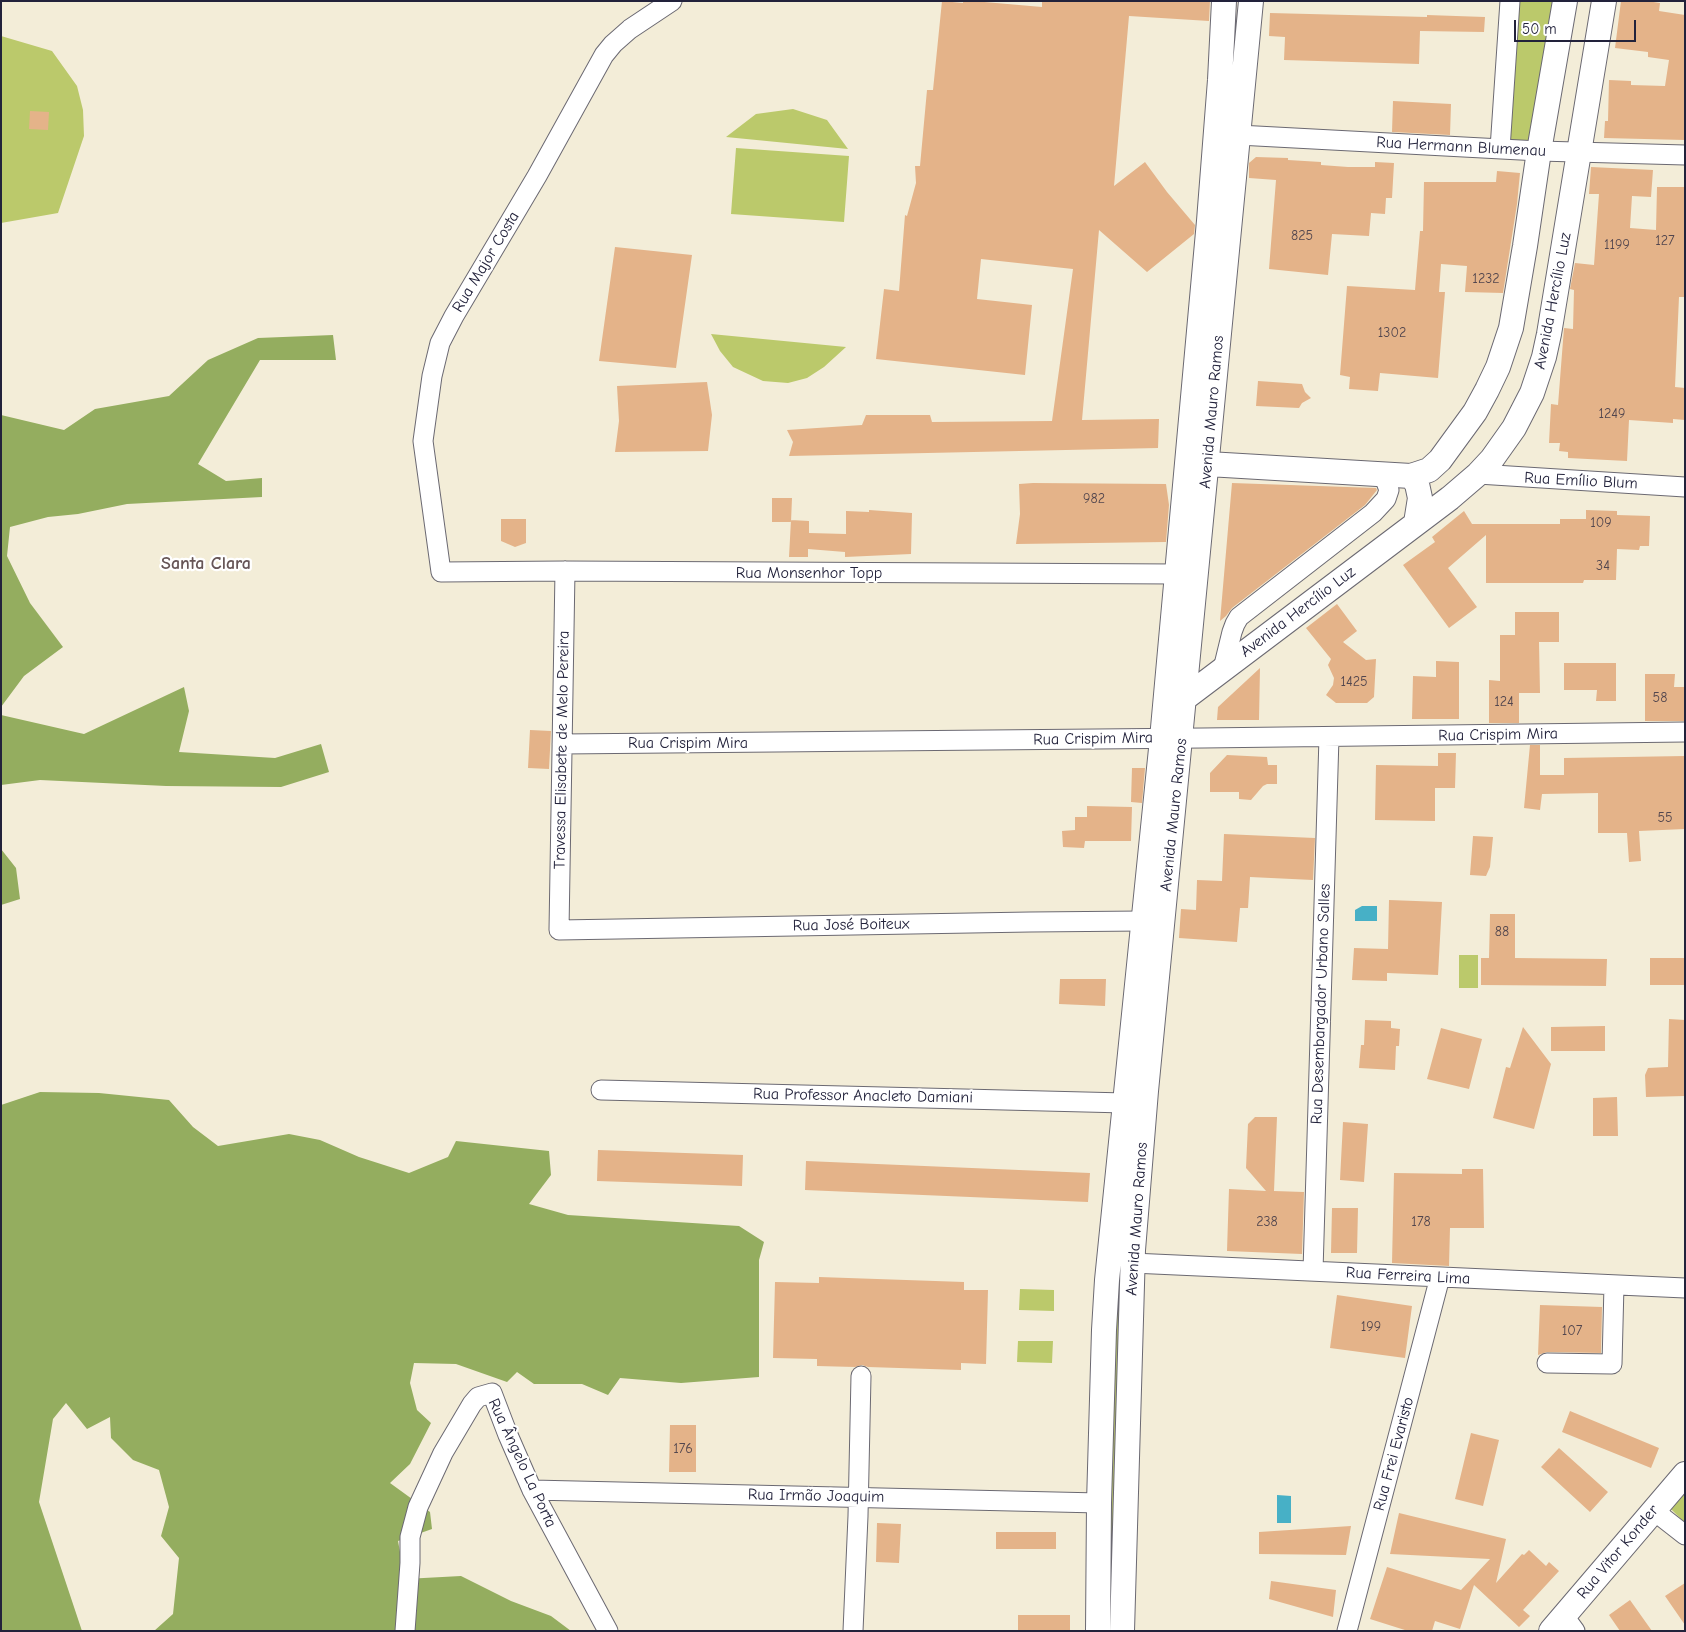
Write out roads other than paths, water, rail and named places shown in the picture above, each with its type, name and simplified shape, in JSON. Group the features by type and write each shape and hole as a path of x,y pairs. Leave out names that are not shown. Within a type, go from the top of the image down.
{"main road":[{"name":"Avenida Mauro Ramos","path":"1224,1 1227,135"},
{"name":"Avenida Mauro Ramos","path":"1098,1631 1099,1502 1104,1330 1120,1263 1146,1091 1176,691 1227,135 1251,1"},
{"path":"1197,464 1411,476 1429,470 1440,460 1475,412 1498,367 1511,328 1565,1"},
{"name":"Avenida Hercílio Luz","path":"1176,691 1223,669 1450,498 1478,474 1503,446 1532,393 1544,357 1580,153 1604,1"},
{"path":"1440,460 1443,464 1458,472 1478,474"},
{"name":"Avenida Mauro Ramos","path":"1176,691 1177,574 1197,464"},
{"path":"1411,476 1417,484 1420,498 1416,523"},
{"name":"Avenida Mauro Ramos","path":"1122,1631 1120,1263 1125,1103 1143,921 1172,739"},
{"name":"Rua Vitor Konder","path":"1563,1626 1654,1510 1685,1474"}],"street":[{"name":"Rua Major Costa","path":"441,572 423,441 432,376 440,343 537,176 604,55 630,29 672,1"},
{"path":"1500,149 1510,1"},
{"name":"Rua Hermann Blumenau","path":"1227,135 1580,153 1685,155"},
{"name":"Avenida Hercílio Luz","path":"1223,669 1232,632 1240,618 1386,500 1389,490 1383,474"},
{"name":"Rua Emílio Blum","path":"1478,474 1685,487"},
{"name":"Travessa Elisabete de Melo Pereira","path":"559,930 565,571"},
{"name":"Rua Monsenhor Topp","path":"441,572 1177,574"},
{"name":"Rua Crispim Mira","path":"562,744 1172,739 1685,732"},
{"name":"Rua Desembargador Urbano Salles","path":"1313,1271 1329,736"},
{"name":"Rua José Boiteux","path":"559,930 1143,921"},
{"name":"Rua Professor Anacleto Damiani","path":"601,1090 1125,1103"},
{"name":"Rua Ferreira Lima","path":"1120,1263 1685,1288"},
{"name":"Rua Frei Evaristo","path":"1347,1631 1440,1277"},
{"path":"1548,1363 1612,1364 1614,1285"},
{"path":"853,1631 862,1376"},
{"name":"Rua Ângelo La Porta","path":"406,1631 410,1537 418,1507 443,1453 472,1404 478,1397 492,1393 532,1490 608,1631"},
{"name":"Rua Irmão Joaquim","path":"532,1490 1099,1502"},
{"path":"1654,1510 1685,1535"}],"water":[{"path":"1362,906 1377,906 1377,921 1355,921 1355,910"},
{"path":"1277,1495 1291,1496 1291,1523 1277,1523"}],"district":[{"name":"Santa Clara","path":"206,564"}]}
